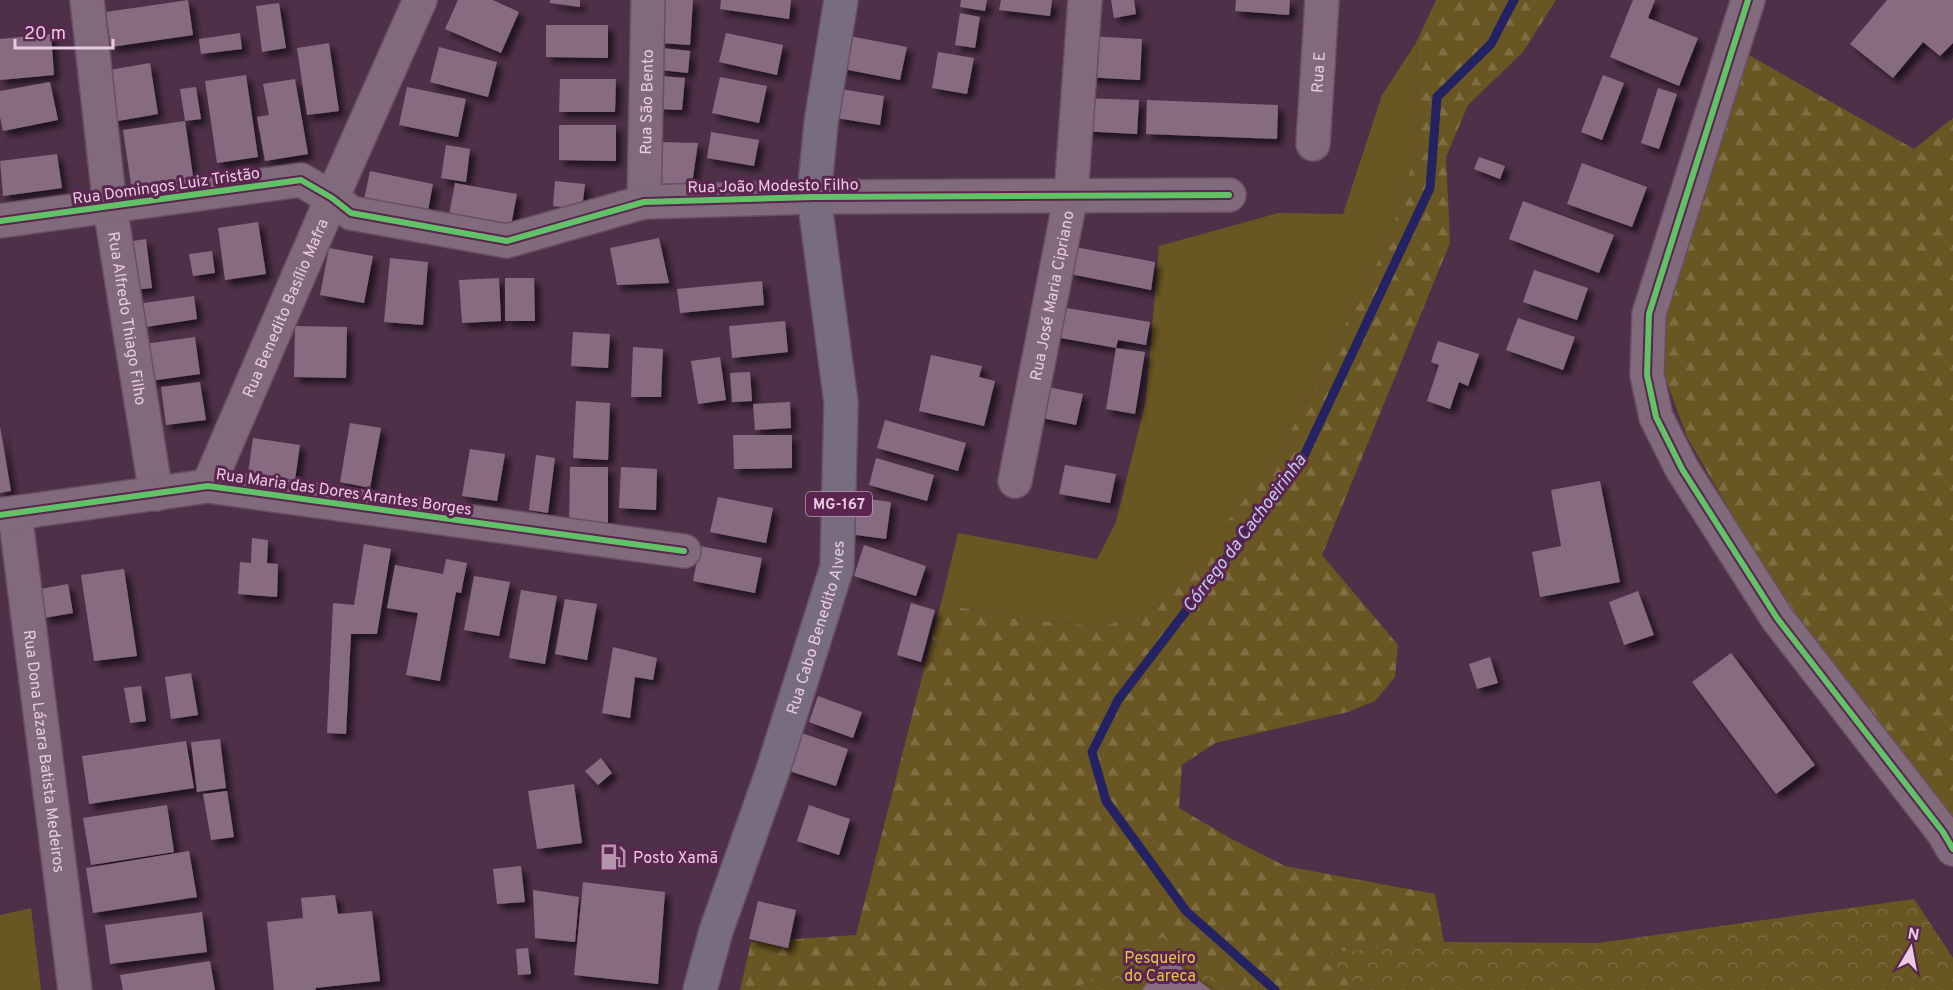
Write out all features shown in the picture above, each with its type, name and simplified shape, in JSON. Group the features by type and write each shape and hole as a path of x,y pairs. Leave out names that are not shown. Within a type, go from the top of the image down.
{"main road":[{"name":"Rua Cabo Benedito Alves","path":"700,990 716,931 773,770 837,567 841,403 814,197 821,123 841,0"}],"street":[{"name":"Rua Alfredo Thiago Filho","path":"87,0 110,207 156,494"},
{"name":"Rua Benedito Basílio Mafra","path":"208,486 420,0"},
{"name":"Rua São Bento","path":"644,202 648,0"},
{"name":"Rua José Maria Cipriano","path":"1014,481 1071,195 1085,0"},
{"name":"Rua E","path":"1313,144 1322,0"},
{"path":"1748,0 1648,314 1647,375 1656,417 1682,469 1777,618 1943,832 1953,849"},
{"name":"Rua Domingos Luiz Tristão","path":"0,221 301,180 332,198"},
{"name":"Rua João Modesto Filho","path":"332,198 351,213 507,241 644,202 814,197 1229,195"},
{"name":"Rua Maria das Dores Arantes Borges","path":"7,514 208,486 684,551"},
{"name":"Rua Dona Lázara Batista Medeiros","path":"7,514 75,990"}],"green space":[{"path":"1436,0 1556,0 1523,52 1468,105 1446,157 1450,243 1322,555 1398,645 1395,677 1375,701 1348,712 1215,743 1182,765 1179,808 1228,837 1285,866 1435,894 1444,942 1315,954 1364,990 1224,990 1163,938 1073,990 740,990 751,942 856,935 941,603 1011,618 1104,627 1168,600 1279,454 1389,240 1419,142 1416,43"},
{"path":"1416,43 1419,142 1389,240 1279,454 1169,600 1104,627 1011,618 941,603 958,533 1097,559 1116,522 1146,400 1159,246 1278,213 1343,214 1382,95"},
{"path":"1747,54 1914,149 1953,118 1953,821 1783,602 1687,437 1656,352 1721,117"},
{"path":"1914,899 1953,958 1953,990 1364,990 1314,954 1444,942 1598,943"},
{"path":"31,908 41,990 0,990 0,915"},
{"name":"Pesqueiro do Careca","path":"1163,937 1224,990 1073,990"}],"building":[{"path":"188,0 193,35 111,47 106,12"},
{"path":"458,0 493,0 519,12 501,53 445,29"},
{"path":"550,0 580,0 580,7 550,3"},
{"path":"663,0 693,0 690,45 660,43"},
{"path":"721,0 791,0 789,19 720,9"},
{"path":"961,0 987,0 985,11 960,7"},
{"path":"1001,0 1052,0 1050,16 999,10"},
{"path":"1111,0 1134,0 1136,14 1114,18"},
{"path":"1236,0 1290,0 1289,15 1235,11"},
{"path":"1633,0 1655,0 1648,18 1698,38 1679,86 1610,57"},
{"path":"1887,0 1953,0 1953,43 1940,56 1923,42 1893,78 1850,44"},
{"path":"279,3 286,48 262,52 256,6"},
{"path":"960,13 980,17 975,48 955,45"},
{"path":"546,25 608,25 608,58 546,57"},
{"path":"240,33 242,49 201,54 199,39"},
{"path":"726,33 783,45 777,75 719,62"},
{"path":"51,34 54,75 0,80 0,39"},
{"path":"844,35 907,47 900,80 838,68"},
{"path":"1086,36 1142,39 1140,80 1084,77"},
{"path":"329,43 339,111 307,115 297,48"},
{"path":"439,47 497,62 488,97 430,82"},
{"path":"662,48 690,51 688,73 660,70"},
{"path":"938,52 974,58 967,94 932,88"},
{"path":"150,63 158,114 112,122 103,71"},
{"path":"246,75 258,157 217,163 205,81"},
{"path":"1603,75 1624,83 1602,140 1581,132"},
{"path":"661,76 685,78 682,110 658,109"},
{"path":"720,77 767,86 759,123 712,113"},
{"path":"295,79 308,154 265,161 257,117 269,115 263,84"},
{"path":"560,79 616,79 615,112 559,112"},
{"path":"50,82 58,120 3,131 0,117 0,91"},
{"path":"196,87 201,119 185,121 180,89"},
{"path":"407,87 466,99 458,137 399,125"},
{"path":"1658,88 1677,94 1659,149 1641,143"},
{"path":"840,89 884,96 880,125 836,118"},
{"path":"1082,98 1139,100 1137,134 1080,131"},
{"path":"1147,100 1278,105 1277,139 1146,134"},
{"path":"185,121 194,183 132,191 123,130"},
{"path":"559,125 616,125 616,161 559,160"},
{"path":"711,132 759,140 754,166 707,158"},
{"path":"660,142 698,143 692,184 660,185"},
{"path":"446,145 470,149 466,182 441,178"},
{"path":"57,154 62,188 3,196 0,161"},
{"path":"1479,157 1505,166 1500,179 1474,169"},
{"path":"1582,163 1647,187 1632,227 1567,204"},
{"path":"370,171 433,184 426,221 362,209"},
{"path":"555,181 585,184 582,209 553,206"},
{"path":"455,183 517,194 510,231 448,220"},
{"path":"1523,201 1614,235 1599,273 1509,239"},
{"path":"258,222 266,274 225,280 218,228"},
{"path":"659,238 669,283 617,285 610,248"},
{"path":"146,239 152,288 133,290 126,242"},
{"path":"1075,247 1155,262 1151,290 1070,274"},
{"path":"329,248 373,256 364,303 320,295"},
{"path":"212,251 215,273 193,276 189,254"},
{"path":"390,258 428,262 423,325 384,322"},
{"path":"1534,270 1588,288 1577,320 1523,302"},
{"path":"499,278 501,321 462,323 459,280"},
{"path":"505,278 534,278 535,321 505,321"},
{"path":"762,281 764,305 680,313 677,289"},
{"path":"194,296 197,319 146,327 143,303"},
{"path":"1055,306 1150,322 1146,345 1118,340 1116,348 1050,336"},
{"path":"1518,318 1575,337 1563,370 1506,350"},
{"path":"785,321 788,352 732,358 729,326"},
{"path":"295,326 347,327 346,378 294,377"},
{"path":"573,332 610,334 608,368 571,366"},
{"path":"195,337 200,374 150,381 144,344"},
{"path":"1438,341 1479,354 1468,386 1459,382 1450,409 1427,401 1439,365 1431,362"},
{"path":"633,347 663,349 661,397 631,397"},
{"path":"1116,348 1145,352 1135,414 1106,409"},
{"path":"931,355 982,366 979,377 995,381 984,426 919,411"},
{"path":"720,357 726,400 698,404 691,361"},
{"path":"750,372 752,401 732,402 730,373"},
{"path":"200,382 206,420 166,425 161,387"},
{"path":"1038,385 1083,394 1076,425 1032,416"},
{"path":"576,401 610,403 608,460 573,458"},
{"path":"790,402 791,428 755,430 753,404"},
{"path":"885,420 966,443 958,471 877,448"},
{"path":"350,423 381,428 370,488 340,482"},
{"path":"0,426 11,491 0,493"},
{"path":"733,435 792,435 792,468 734,469"},
{"path":"253,438 300,445 295,480 248,473"},
{"path":"470,449 505,454 497,501 462,496"},
{"path":"536,455 555,458 548,513 529,510"},
{"path":"876,458 934,475 927,501 869,485"},
{"path":"1065,465 1116,474 1110,503 1059,494"},
{"path":"570,467 608,467 608,528 569,528"},
{"path":"621,467 657,469 656,510 619,508"},
{"path":"1600,481 1620,582 1540,597 1532,552 1561,546 1551,490"},
{"path":"718,497 773,508 766,543 710,532"},
{"path":"854,497 891,502 886,539 849,534"},
{"path":"252,538 268,540 267,563 278,564 277,597 238,594 240,562 251,563"},
{"path":"364,544 391,549 377,634 351,634 346,734 327,733 333,603 354,605"},
{"path":"864,545 926,566 916,596 854,576"},
{"path":"700,546 762,558 755,593 693,581"},
{"path":"446,559 467,563 461,593 456,592 440,681 406,675 418,613 387,608 395,565 443,574"},
{"path":"124,569 137,656 94,661 81,575"},
{"path":"474,576 510,582 499,636 464,630"},
{"path":"68,584 73,613 44,618 40,589"},
{"path":"521,590 557,596 545,664 509,658"},
{"path":"1638,591 1654,635 1624,645 1609,602"},
{"path":"565,599 597,604 587,660 555,654"},
{"path":"911,603 935,610 921,662 897,655"},
{"path":"613,647 657,658 653,680 635,677 630,718 602,713"},
{"path":"1731,653 1815,765 1776,794 1692,682"},
{"path":"1490,657 1498,683 1477,689 1469,664"},
{"path":"191,673 198,715 171,719 165,677"},
{"path":"141,686 146,721 130,723 124,688"},
{"path":"818,696 862,712 853,738 809,722"},
{"path":"799,732 848,749 836,786 786,770"},
{"path":"220,739 226,788 197,792 191,742"},
{"path":"186,741 194,788 89,804 82,756"},
{"path":"601,758 612,773 598,785 585,771"},
{"path":"574,784 582,843 537,849 528,791"},
{"path":"227,791 234,837 211,840 203,794"},
{"path":"167,805 174,852 91,865 83,818"},
{"path":"809,805 850,819 839,855 797,841"},
{"path":"189,851 197,897 93,913 86,868"},
{"path":"521,866 525,902 497,904 493,869"},
{"path":"583,882 665,892 658,984 574,975"},
{"path":"533,890 579,897 575,942 535,938"},
{"path":"335,895 338,914 372,911 380,981 315,988 316,990 274,990 267,922 303,918 301,898"},
{"path":"758,901 796,910 788,948 749,939"},
{"path":"202,912 207,952 110,964 105,925"},
{"path":"528,948 531,974 518,975 516,949"},
{"path":"1168,957 1211,990 1142,990"},
{"path":"210,961 215,990 123,990 120,975"}],"waterway":[{"name":"Córrego da Cachoeirinha","path":"1275,990 1186,911 1106,801 1092,752 1118,700 1303,458 1430,188 1437,97 1491,44 1514,0"}],"cycle path":[{"path":"1748,0 1649,314 1647,375 1656,417 1682,469 1777,618 1943,832 1953,849"},
{"path":"0,221 301,180 332,198 351,213 507,241 644,202 814,197 1229,195"},
{"path":"0,515 208,486 684,551"}],"place":[{"name":"Posto Xamã","path":"613,857"}]}
